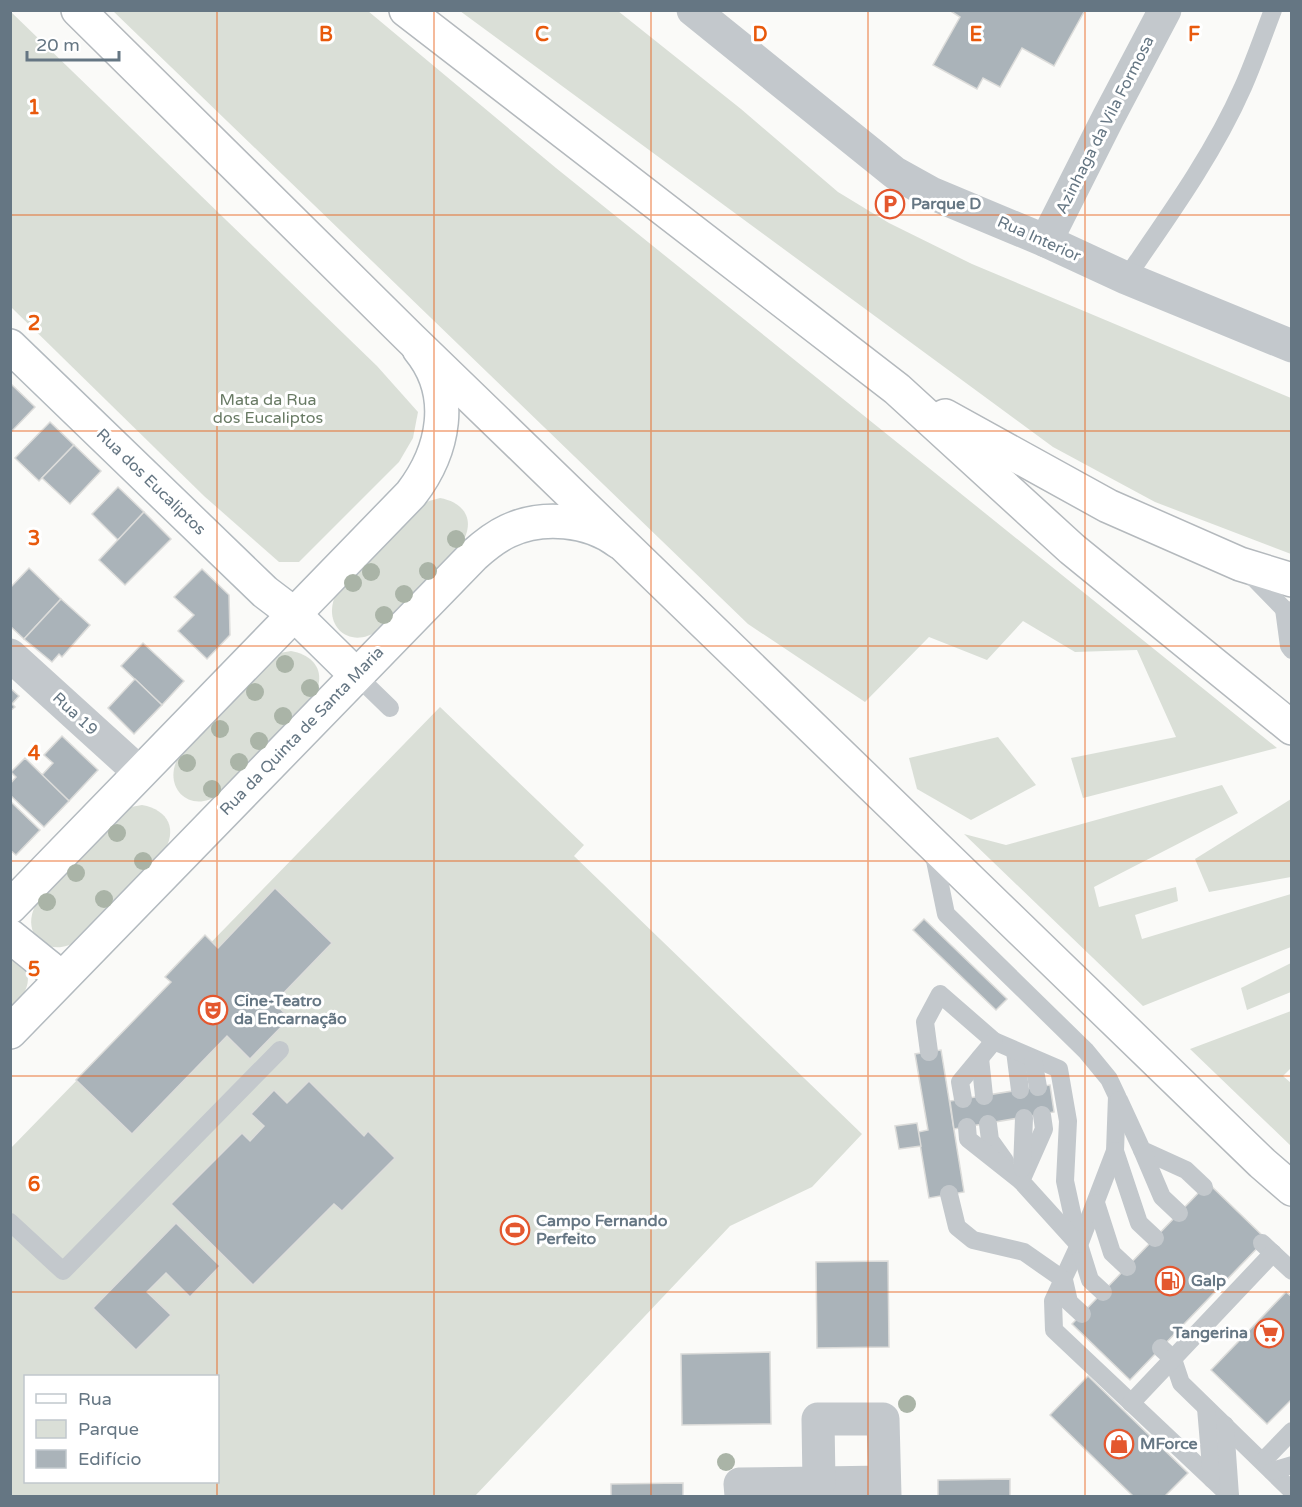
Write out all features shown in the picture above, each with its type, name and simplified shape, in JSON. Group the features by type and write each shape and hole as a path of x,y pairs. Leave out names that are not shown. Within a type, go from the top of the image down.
{"main road":[{"path":"78,10 410,338 1262,1163 1292,1189"},
{"path":"406,10 897,389 1072,549 1292,728"},
{"path":"10,907 411,494 424,477 434,458 440,436 442,415 440,394 434,373 410,338"},
{"name":"Rua dos Eucaliptos","path":"10,346 265,592 294,614 356,675"},
{"path":"897,389 1108,506 1240,564 1289,601"},
{"name":"Rua da Quinta de Santa Maria","path":"10,1032 356,675 490,541 509,530 551,521 573,523 603,533 630,551"},
{"path":"10,936 62,978"}],"street":[{"name":"Rua Interior","path":"693,10 895,173 931,193 1046,241 1126,278 1292,346"},
{"name":"Azinhaga da Vila Formosa","path":"1046,241 1165,10"},
{"name":"Rua 19","path":"10,655 140,773"},
{"path":"741,1497 740,1484 819,1483 885,1489 883,1419 818,1419 819,1483"}],"lane":[{"path":"1126,278 1218,136 1243,88 1274,10"},
{"path":"1289,601 1289,646 1292,650"},
{"path":"356,675 390,708"},
{"path":"931,842 946,914 1086,1051 1109,1079 1162,1197 1179,1214"},
{"path":"929,1052 925,1022 940,994 994,1041 1059,1069 1068,1121 1065,1181 1079,1245 1090,1280 1103,1292"},
{"path":"963,1099 960,1082 994,1041"},
{"path":"10,1222 63,1271 280,1050"},
{"path":"1015,1051 1029,1088 1033,1059"},
{"path":"980,1058 984,1096"},
{"path":"1117,1096 1115,1151 1079,1245 1053,1301 1054,1330 1230,1497"},
{"path":"1021,1181 1044,1129 1042,1115"},
{"path":"1021,1181 1024,1118"},
{"path":"988,1124 990,1140 1021,1181 1079,1245"},
{"path":"967,1127 968,1139 1021,1181"},
{"path":"1142,1150 1186,1170 1204,1187"},
{"path":"1115,1151 1139,1222 1155,1238"},
{"path":"949,1194 957,1227 973,1240 1024,1252 1064,1280 1069,1302 1082,1314"},
{"path":"1096,1203 1112,1253 1127,1267"},
{"path":"1131,1403 1146,1375 1268,1248 1292,1270"},
{"path":"1167,1353 1181,1383 1292,1491"},
{"path":"1206,1408 1212,1479"},
{"path":"1225,1425 1230,1497"},
{"path":"1267,1466 1292,1431"},
{"path":"1267,1466 1292,1465"}],"green space":[{"name":"Mata da Rua dos Eucaliptos","path":"10,11 377,366 418,412 413,438 399,462 299,562 279,562 204,496 11,307"},
{"path":"113,11 368,11 556,168 1277,748 1083,798 1071,758 1176,737 1137,650 1075,652 1023,621 987,660 929,637 865,702 748,624"},
{"path":"460,11 618,11 741,109 838,192 889,223 972,264 1291,398 1291,554 1155,502 1053,447"},
{"path":"440,498 457,504 466,515 467,530 460,546 379,630 368,636 357,638 347,636 334,623 332,613 333,602 338,590 420,507"},
{"path":"291,651 308,657 317,668 319,682 312,699 220,794 209,800 198,802 181,794 173,777 180,754 271,660 280,653"},
{"path":"440,707 584,845 574,856 862,1134 812,1187 730,1226 475,1496 11,1496 10,1149"},
{"path":"998,737 1036,785 971,820 917,789 909,758"},
{"path":"1222,785 1238,813 1094,887 1099,907 1176,887 1178,901 1135,915 1142,939 1291,894 1291,947 1143,1006 964,834 1006,845"},
{"path":"1291,799 1291,877 1209,892 1195,859"},
{"path":"142,805 159,811 168,822 170,836 163,853 79,940 67,946 57,947 39,940 31,924 32,913 38,901 122,813 131,807"},
{"path":"11,955 25,969 28,980 25,991 11,1010"},
{"path":"1291,963 1291,992 1247,1010 1241,988"},
{"path":"1291,1011 1291,1068 1283,1076 1291,1083 1291,1146 1190,1049"}],"building":[{"path":"949,10 1085,10 1054,66 1022,48 1000,87 983,78 977,89 933,65 960,17"},
{"path":"10,385 35,407 10,433"},
{"path":"50,422 74,445 39,481 15,458"},
{"path":"74,445 101,471 70,504 42,478"},
{"path":"118,487 144,512 118,540 92,514"},
{"path":"144,512 171,539 125,585 99,560"},
{"path":"29,568 61,599 24,639 10,626 10,588"},
{"path":"202,569 229,595 230,635 207,659 178,631 194,615 174,597"},
{"path":"61,599 90,625 62,657 59,654 52,662 24,639"},
{"path":"143,643 184,681 162,705 121,666"},
{"path":"135,679 162,705 134,734 108,708"},
{"path":"10,688 19,696 12,704 15,707 10,711"},
{"path":"62,736 98,770 69,801 42,775 53,763 44,755"},
{"path":"25,758 69,801 44,827 10,795 10,784 16,777 11,772"},
{"path":"10,801 40,830 16,855 10,850"},
{"name":"Cine-Teatro da Encarnação","path":"275,888 332,943 274,1003 290,1018 250,1059 227,1036 132,1134 76,1080 171,982 165,977 205,935 218,948"},
{"path":"924,919 1007,999 996,1010 913,930"},
{"path":"941,1050 964,1192 929,1198 918,1132 928,1130 915,1054"},
{"path":"309,1081 364,1136 368,1131 395,1158 342,1211 334,1204 253,1285 171,1204 242,1133 250,1141 264,1126 251,1114 274,1090 287,1103"},
{"path":"1050,1085 1054,1112 954,1129 950,1101"},
{"path":"917,1123 921,1146 899,1149 895,1126"},
{"name":"Galp","path":"1208,1183 1266,1239 1130,1380 1072,1324"},
{"path":"176,1223 220,1266 190,1297 166,1273 147,1292 171,1315 136,1350 93,1308"},
{"path":"888,1261 889,1347 817,1348 816,1262"},
{"name":"Tangerina","path":"1286,1292 1292,1297 1292,1399 1267,1424 1211,1370"},
{"path":"770,1352 771,1424 682,1425 681,1354"},
{"name":"MForce","path":"1088,1376 1188,1473 1165,1496 1133,1496 1050,1415"},
{"path":"1010,1479 1010,1496 938,1496 938,1480"},
{"path":"683,1483 683,1496 611,1496 611,1484"}],"place":[{"name":"Parque D","path":"890,204"},
{"name":"Cine-Teatro da Encarnação","path":"213,1010"},
{"name":"Campo Fernando Perfeito","path":"515,1230"},
{"name":"Galp","path":"1170,1281"},
{"name":"Tangerina","path":"1269,1333"},
{"name":"MForce","path":"1119,1444"}]}
